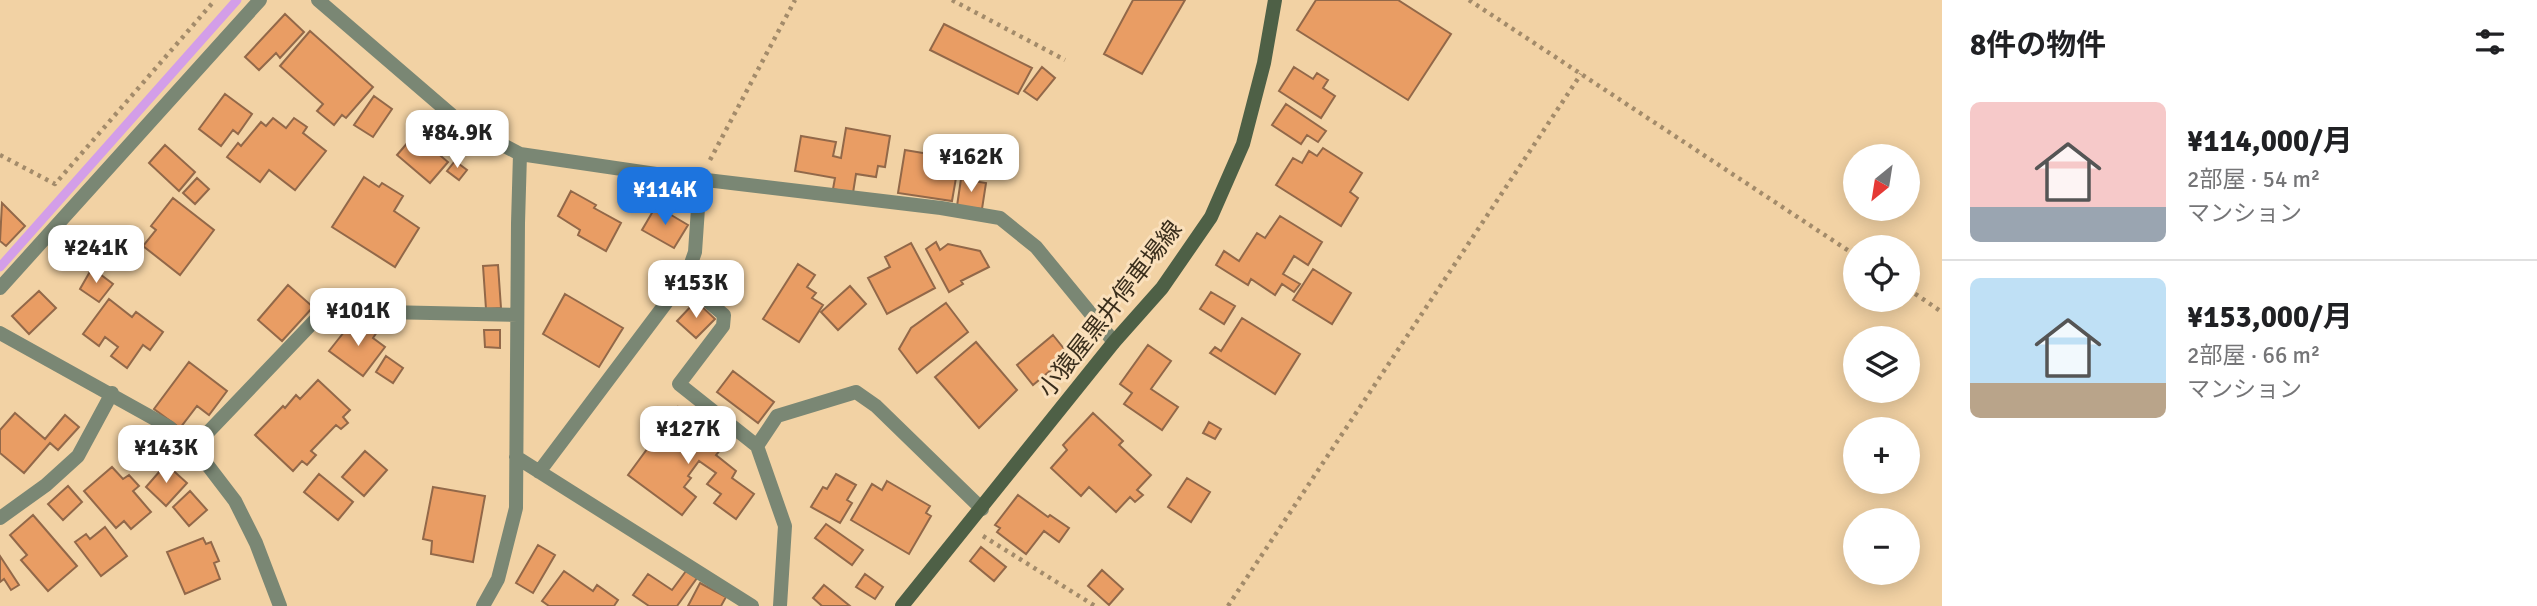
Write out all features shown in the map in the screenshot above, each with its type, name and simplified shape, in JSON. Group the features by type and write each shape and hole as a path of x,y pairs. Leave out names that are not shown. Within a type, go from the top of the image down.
{"main road":[{"name":"小猿屋黒井停車場線","path":"902,606 1114,342 1162,288 1211,217 1243,144 1264,62 1275,0"}],"street":[{"path":"0,288 260,0"},
{"path":"318,0 461,123 520,154 941,208 1000,218 1036,247 1114,342"},
{"path":"483,606 498,579 516,508 520,154"},
{"path":"539,472 683,280 695,252 700,179"},
{"path":"683,280 724,315 723,326 679,384 757,446 785,526 780,606"},
{"path":"192,449 321,314 386,312 517,315"},
{"path":"0,333 169,427 192,449 235,501 256,543 280,606"},
{"path":"757,446 777,416 856,392 876,406 982,509"},
{"path":"0,518 47,485 78,456 112,393"},
{"path":"516,457 752,606"}],"path":[{"path":"0,155 55,184 215,0"},
{"path":"700,179 795,0"},
{"path":"952,0 1065,60"},
{"path":"1469,0 1843,247"},
{"path":"1228,606 1581,74"},
{"path":"1920,297 1942,312"},
{"path":"968,526 1095,606"}],"building":[{"path":"1133,0 1185,0 1142,74 1104,54"},
{"path":"1316,0 1398,0 1451,34 1408,100 1297,30"},
{"path":"285,14 304,32 280,58 276,53 259,70 245,57"},
{"path":"944,24 1032,68 1018,94 930,50"},
{"path":"310,31 373,87 346,118 342,115 334,125 317,111 323,104 280,66"},
{"path":"1042,67 1055,78 1037,100 1024,91"},
{"path":"1294,67 1313,79 1317,73 1328,80 1323,88 1335,96 1321,118 1279,91"},
{"path":"225,94 252,114 238,134 233,130 221,146 199,129"},
{"path":"374,96 392,109 373,137 354,125"},
{"path":"1286,104 1326,131 1318,142 1307,135 1301,144 1272,125"},
{"path":"273,118 286,128 294,118 307,127 303,133 326,151 295,190 269,170 260,182 227,157 238,143 241,146 261,122 266,126"},
{"path":"846,128 890,136 885,167 878,166 876,177 856,174 853,193 833,189 835,178 795,171 801,136 836,142 833,156 841,158"},
{"path":"415,134 448,162 430,183 397,155"},
{"path":"977,138 995,144 986,173 967,167"},
{"path":"165,145 195,172 179,191 149,163"},
{"path":"1323,148 1362,173 1350,192 1358,198 1341,226 1276,185 1293,158 1302,163 1309,151 1317,156"},
{"path":"905,150 953,158 951,172 957,172 952,201 898,193"},
{"path":"455,161 467,170 459,180 447,171"},
{"path":"364,177 379,187 382,183 403,196 394,211 419,228 395,267 332,227"},
{"path":"197,178 209,189 195,204 183,193"},
{"path":"961,179 986,183 982,209 957,206"},
{"path":"571,191 621,223 606,251 578,235 580,230 558,216"},
{"path":"173,198 214,230 180,275 143,246 156,230 151,226"},
{"path":"2,203 25,226 6,246 0,241"},
{"path":"656,206 688,225 674,248 642,230"},
{"path":"1280,216 1322,242 1308,265 1294,256 1283,274 1300,284 1294,292 1282,284 1275,295 1251,279 1248,285 1216,265 1224,251 1239,261 1257,233 1265,238"},
{"path":"936,242 940,250 948,244 980,251 989,267 961,281 963,284 949,292 926,249"},
{"path":"911,243 935,288 887,314 868,278 890,267 885,257"},
{"path":"798,264 815,275 807,287 816,293 812,298 823,305 799,342 763,319"},
{"path":"498,265 501,308 486,309 483,266"},
{"path":"92,268 113,284 99,302 80,289"},
{"path":"1313,269 1351,293 1332,324 1293,300"},
{"path":"288,285 313,307 282,341 258,320"},
{"path":"850,286 866,304 838,330 821,312"},
{"path":"39,291 56,308 29,334 12,316"},
{"path":"1211,292 1235,306 1224,324 1200,309"},
{"path":"565,294 623,328 599,367 543,334"},
{"path":"109,299 132,317 136,312 163,332 150,350 143,345 127,368 111,356 118,347 105,337 99,346 83,334"},
{"path":"696,301 715,319 696,338 677,321"},
{"path":"946,303 968,332 917,373 899,349 911,328"},
{"path":"1242,318 1300,354 1275,394 1210,353 1215,347 1221,351"},
{"path":"363,322 377,332 373,338 385,347 363,376 329,351 348,327 355,332"},
{"path":"484,330 500,330 500,348 485,347"},
{"path":"1053,335 1069,355 1033,385 1017,365"},
{"path":"976,342 1017,390 979,428 935,377"},
{"path":"1148,345 1171,361 1151,389 1178,407 1162,430 1124,404 1132,393 1120,384"},
{"path":"386,356 403,368 393,383 376,372"},
{"path":"189,362 227,391 209,415 197,406 180,428 154,409"},
{"path":"733,371 774,402 758,423 717,392"},
{"path":"318,380 350,410 343,417 348,423 341,429 336,425 311,451 316,455 307,465 302,461 293,471 255,435 283,406 285,408 296,395 300,399"},
{"path":"678,407 726,443 716,455 736,471 732,478 754,494 736,519 714,503 721,494 707,484 716,473 699,461 684,487 696,497 682,515 628,475"},
{"path":"15,413 45,439 65,415 79,427 58,450 50,443 24,473 0,453 0,430"},
{"path":"1093,413 1123,441 1119,445 1151,475 1137,490 1143,495 1135,502 1130,497 1116,512 1089,487 1081,496 1051,468 1067,450 1063,445"},
{"path":"1209,422 1221,429 1215,439 1203,433"},
{"path":"365,451 387,470 364,496 342,477"},
{"path":"166,464 187,483 166,506 146,487"},
{"path":"112,467 123,479 129,475 139,486 133,491 151,512 131,529 124,521 116,528 84,491"},
{"path":"319,474 353,502 338,520 304,492"},
{"path":"836,474 856,485 847,500 852,503 840,523 811,507 823,487 827,489"},
{"path":"1187,478 1210,492 1191,522 1168,507"},
{"path":"887,481 930,506 926,513 931,516 909,554 851,520 872,484 882,490"},
{"path":"68,486 82,502 63,520 48,504"},
{"path":"433,487 485,496 473,562 431,554 432,541 423,539"},
{"path":"190,491 207,510 189,526 173,507"},
{"path":"1018,495 1048,517 1050,515 1069,528 1059,542 1044,531 1026,554 997,532 1000,528 995,525"},
{"path":"33,515 77,566 48,591 21,560 27,555 10,535"},
{"path":"826,524 863,550 852,565 815,538"},
{"path":"105,527 127,556 101,576 75,542 86,534 90,539"},
{"path":"203,538 206,544 211,542 219,561 214,563 220,579 185,594 167,552"},
{"path":"538,545 555,555 533,593 516,583"},
{"path":"981,547 1006,567 994,581 970,561"},
{"path":"0,556 19,585 11,590 4,579 0,582"},
{"path":"1102,570 1123,589 1109,605 1088,586"},
{"path":"564,571 593,591 597,585 618,600 614,606 549,606 542,601"},
{"path":"686,571 697,578 677,606 649,606 633,595 648,574 672,590"},
{"path":"865,574 883,587 875,599 856,587"},
{"path":"700,583 726,597 721,606 688,606"},
{"path":"824,585 850,606 822,606 813,598"}],"waterway":[{"path":"0,267 237,0"}]}
